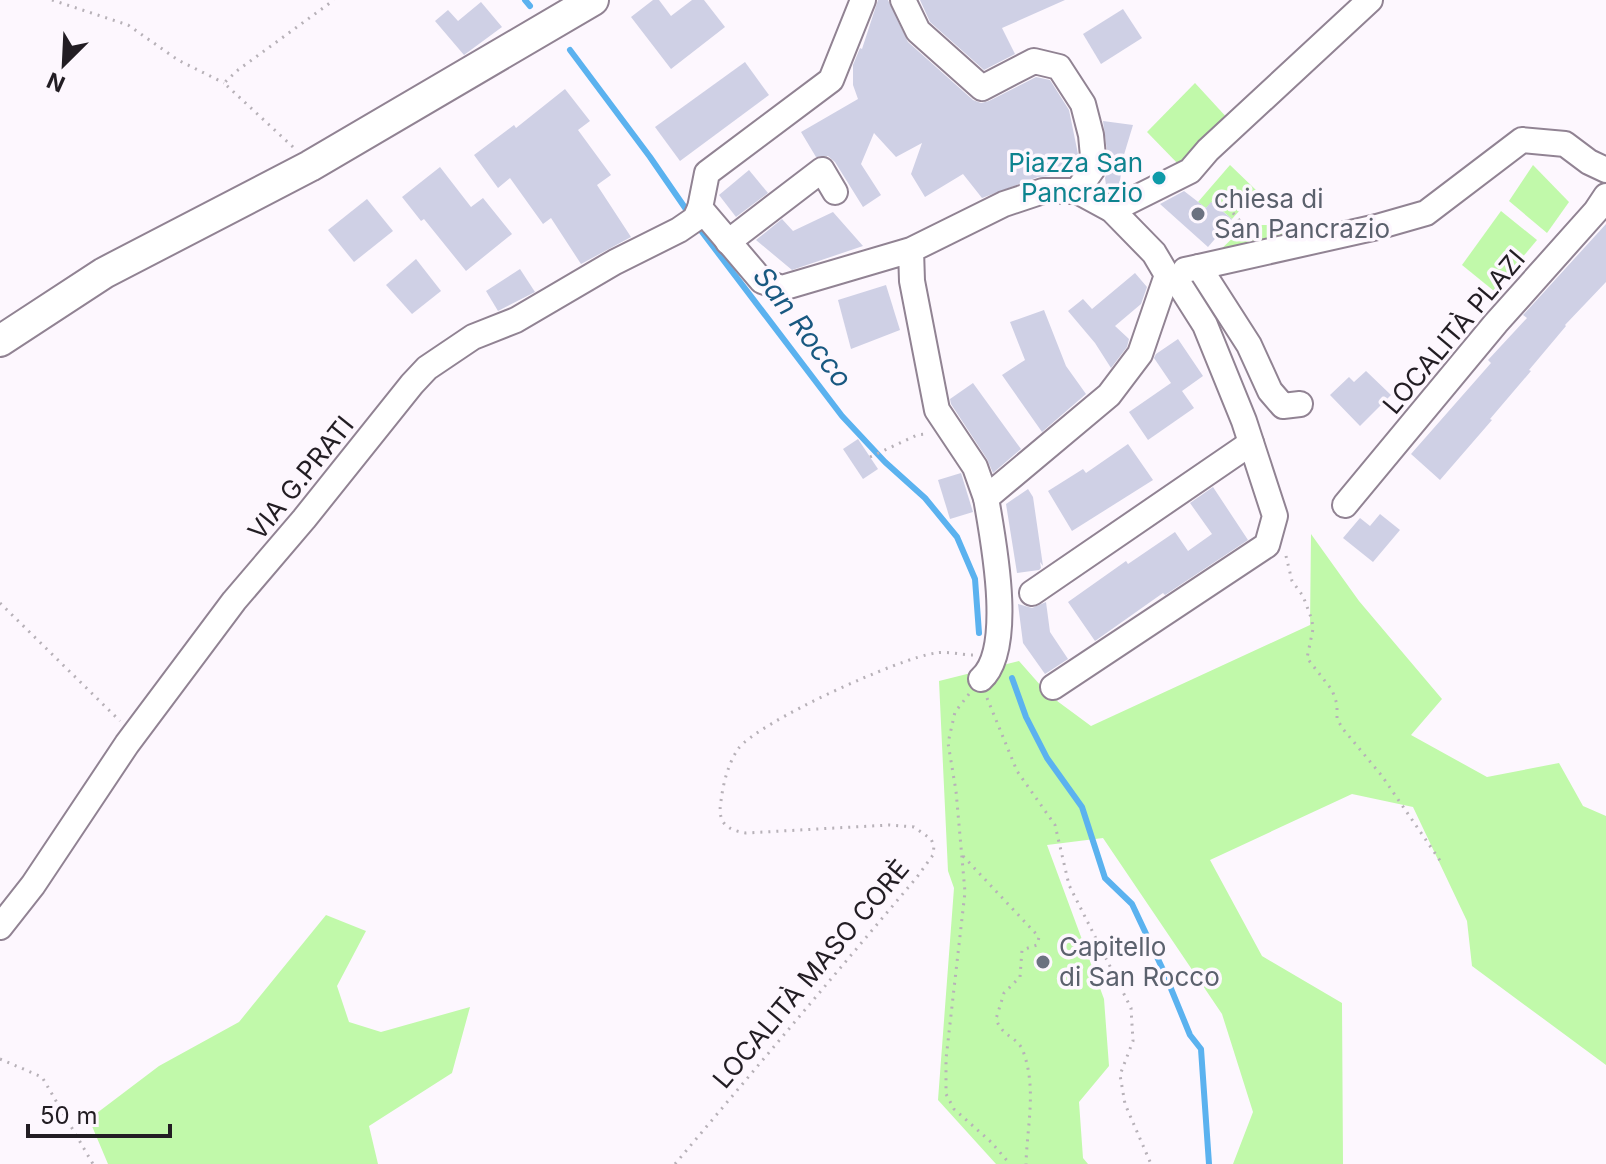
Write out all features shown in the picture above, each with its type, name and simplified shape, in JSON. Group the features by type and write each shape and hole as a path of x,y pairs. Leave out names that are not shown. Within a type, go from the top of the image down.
{"main road":[{"path":"0,341 104,273 310,166 593,0"}],"street":[{"path":"863,0 831,80 707,173 691,219 728,242 762,281 782,288 911,250 1004,204 1043,191 1077,191 1112,210 1154,253 1167,275 1179,284 1205,325 1228,378 1275,516 1267,545 1053,687"},
{"path":"903,0 918,31 982,88 1034,61 1059,67 1083,104 1091,135 1094,167 1077,191"},
{"path":"1112,210 1190,171 1208,150 1370,0"},
{"path":"1167,275 1426,213 1522,140 1565,144 1606,170"},
{"path":"728,242 822,170 835,192"},
{"name":"LOCALITÀ PLAZI","path":"1345,505 1502,315 1606,196"},
{"name":"VIA G.PRATI","path":"0,927 33,885 134,734 234,601 427,368 473,337 516,320 691,219"},
{"path":"911,250 912,281 937,410 975,467 986,498 1001,626 994,657 981,679"},
{"path":"1199,267 1249,345 1270,391 1283,406 1300,404"},
{"path":"986,498 1109,395 1140,354 1167,275"},
{"path":"1032,593 1251,443"}],"path":[{"path":"52,0 128,25 178,60 224,83 279,132 310,166"},
{"path":"224,83 334,0"},
{"path":"1233,213 1247,229"},
{"path":"870,457 917,435 950,432"},
{"path":"1285,551 1292,581 1303,596 1312,620 1307,658 1332,690 1337,704 1337,719 1382,776 1441,862"},
{"path":"0,603 134,734"},
{"name":"LOCALITÀ MASO CORÈ","path":"675,1164 933,855 931,839 914,827 889,825 746,833 732,831 720,819 720,808 723,788 739,748 759,731 885,667 938,652 994,657"},
{"path":"981,679 955,712 948,743 956,791 965,892 946,1059 946,1094 954,1109 1010,1164"},
{"path":"981,679 1017,771 1055,825 1069,885 1131,1008 1133,1041 1120,1075 1125,1104 1151,1164"},
{"path":"962,855 1039,937 1037,945 1022,950 1020,977 1004,993 996,1019 1001,1032 1021,1047 1027,1066 1032,1106 1026,1164"},
{"path":"0,1059 42,1077 93,1164"}],"green space":[{"path":"1195,83 1230,121 1182,168 1147,132"},
{"path":"1230,165 1257,191 1232,219 1212,202 1206,208 1198,202"},
{"path":"1533,165 1569,202 1547,233 1509,201"},
{"path":"1501,211 1537,240 1494,291 1462,265"},
{"path":"1246,225 1352,225 1213,257"},
{"path":"1311,534 1359,601 1442,699 1411,735 1487,777 1559,763 1583,806 1606,816 1606,1065 1472,966 1467,921 1413,807 1352,794 1210,860 1262,956 1342,1003 1343,1164 1233,1164 1253,1112 1222,1014 1103,838 1047,845 1104,999 1109,1066 1079,1102 1083,1158 1088,1164 996,1164 938,1100 954,888 948,871 939,681 1019,661 1049,695 1091,726 1310,625"},
{"path":"326,915 366,931 337,986 349,1022 381,1032 470,1007 452,1073 369,1126 378,1164 108,1164 89,1119 159,1066 239,1022"}],"building":[{"path":"653,0 659,0 671,16 692,0 704,0 725,27 671,69 631,17"},
{"path":"878,0 888,0 908,42 973,100 981,103 989,101 1036,77 1050,80 1069,110 1078,154 1049,176 1038,177 982,198 963,174 925,197 911,174 922,143 896,157 874,133 861,164 881,195 863,207 835,162 828,156 816,157 801,132 858,99 853,85 853,65 862,49"},
{"path":"920,0 1065,0 1002,28 1015,54 984,70 930,22"},
{"path":"481,2 502,27 464,55 435,21 448,10 458,21"},
{"path":"1123,9 1142,38 1101,64 1083,34"},
{"path":"745,62 769,95 680,161 655,127"},
{"path":"565,89 590,121 578,130 611,175 597,185 631,237 581,264 551,218 543,224 510,178 498,188 474,155 514,125 516,128"},
{"path":"1103,121 1133,125 1123,158 1119,189 1106,185 1109,166"},
{"path":"440,167 471,207 483,198 512,234 466,271 402,197"},
{"path":"749,170 768,193 736,217 719,195"},
{"name":"chiesa di San Pancrazio","path":"1184,191 1206,208 1211,202 1232,219 1208,247 1160,204"},
{"path":"367,199 393,231 354,262 328,230"},
{"path":"833,212 863,246 792,270 756,240 782,219 793,231"},
{"path":"1606,224 1606,282 1565,325 1492,420 1440,480 1411,454 1491,363 1488,360 1527,318 1523,315"},
{"path":"416,259 441,291 412,314 386,285"},
{"path":"520,269 535,292 498,311 486,291"},
{"path":"1135,273 1147,287 1141,304 1115,326 1129,339 1127,347 1111,368 1068,311 1083,299 1092,309"},
{"path":"886,285 900,330 851,349 838,300"},
{"path":"1044,310 1066,366 1086,394 1042,432 1002,375 1025,360 1010,322"},
{"path":"1178,339 1203,376 1182,391 1194,408 1148,440 1129,412 1171,383 1154,358"},
{"path":"1366,371 1391,395 1360,426 1330,395 1349,377 1354,382"},
{"path":"973,383 1021,449 993,473 951,404 950,399"},
{"path":"858,439 878,469 863,479 843,449"},
{"path":"1128,444 1153,480 1072,531 1048,491 1083,469 1086,473"},
{"path":"961,473 973,512 950,519 938,480"},
{"path":"1213,487 1248,540 1165,595 1163,593 1095,641 1068,602 1126,561 1128,564 1175,532 1188,551 1212,534 1190,503"},
{"path":"1028,489 1033,497 1043,566 1040,562 1039,570 1017,573 1006,504"},
{"path":"1380,514 1400,530 1373,562 1343,538 1360,518 1370,526"},
{"path":"1046,602 1050,632 1068,659 1045,674 1023,643 1018,604 1032,608"}],"waterway":[{"path":"525,0 530,6"},
{"name":"San Rocco","path":"570,50 690,215"},
{"name":"San Rocco","path":"696,224 842,416 885,462 925,498 957,537 975,579 979,633"},
{"name":"San Rocco","path":"1012,678 1026,717 1047,758 1082,807 1105,878 1132,904 1190,1035 1201,1049 1209,1164"}],"place":[{"name":"Piazza San Pancrazio","path":"1159,178"},
{"name":"chiesa di San Pancrazio","path":"1198,214"},
{"name":"Capitello di San Rocco","path":"1043,962"}]}
